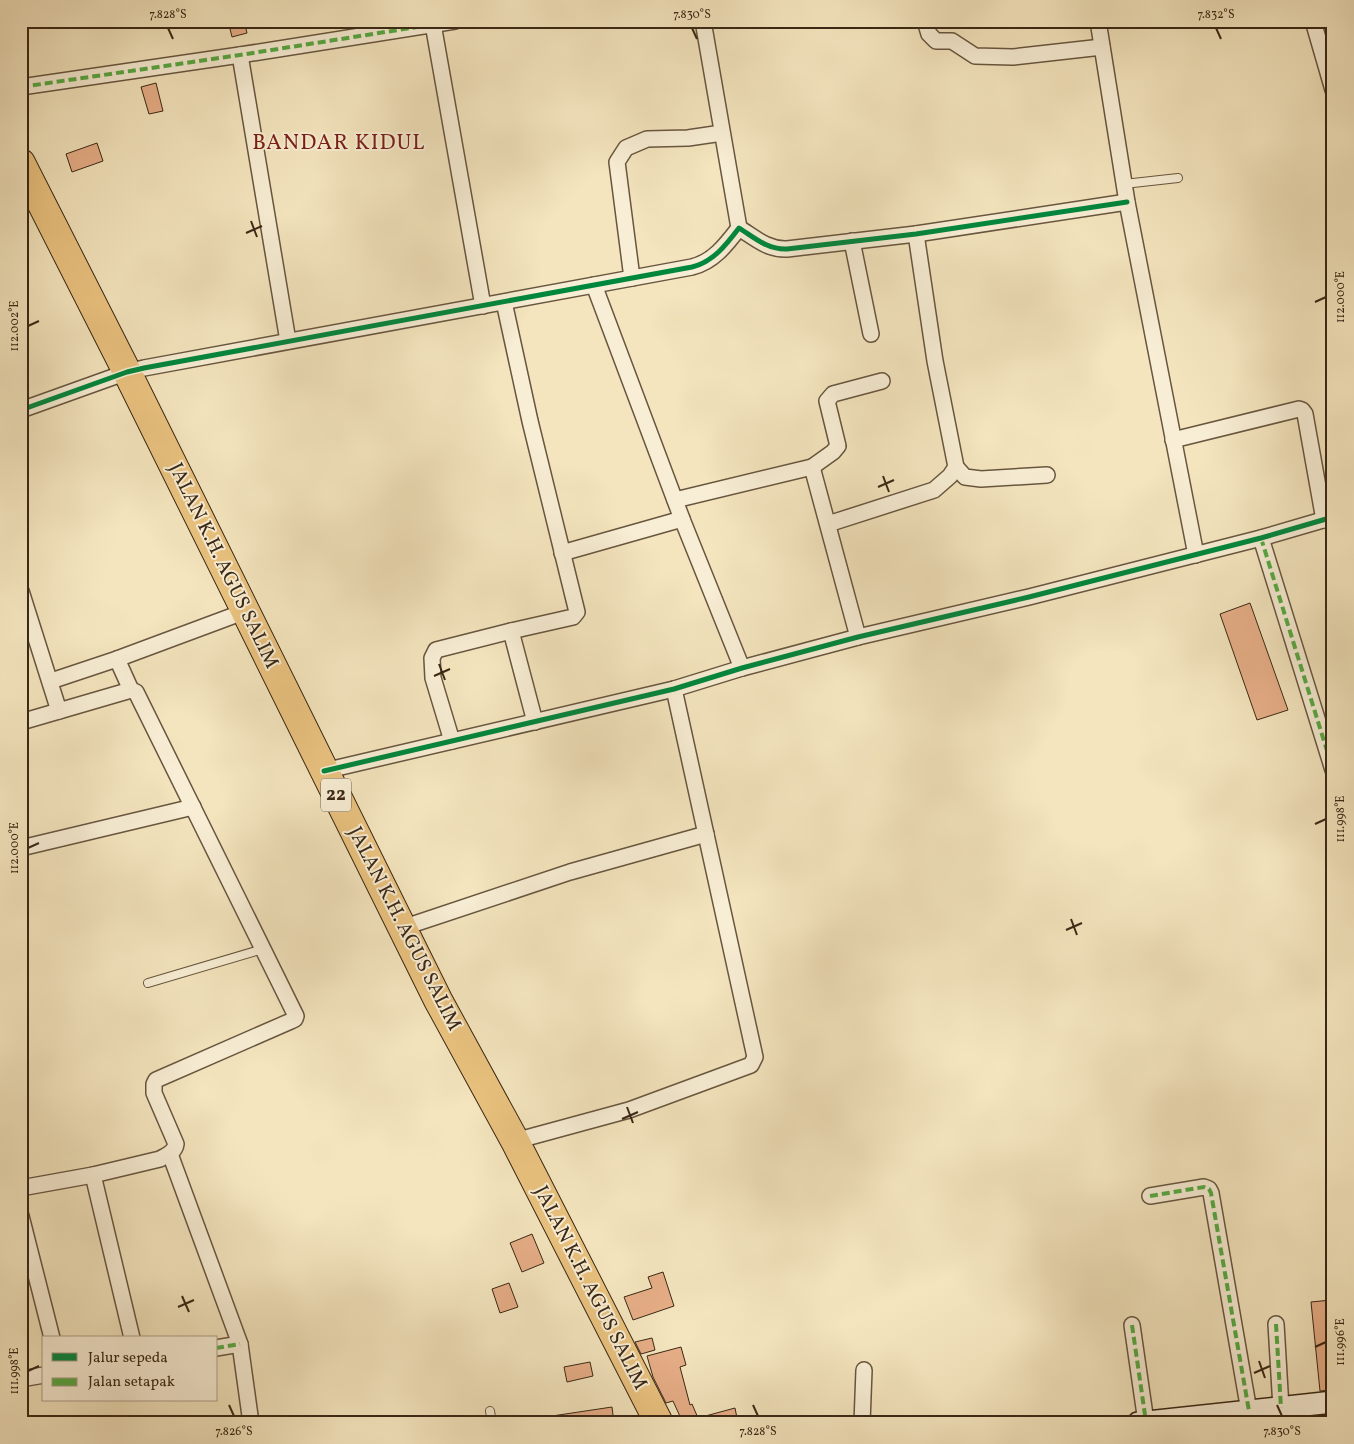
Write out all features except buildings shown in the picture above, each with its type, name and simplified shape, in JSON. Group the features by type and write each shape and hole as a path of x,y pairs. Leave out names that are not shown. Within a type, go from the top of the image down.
{"highway":[{"name":"JALAN K.H. AGUS SALIM","path":"21,163 29,197 127,372 438,1000 515,1141 659,1423"}],"main road":[{"path":"1142,1422 1204,1420 1249,1411 1333,1402"}],"street":[{"path":"21,87 240,56 455,21"},
{"path":"703,21 739,228 766,246 776,250 916,234 1127,202"},
{"path":"925,21 929,34 936,41 952,41 975,56 1012,57 1102,47"},
{"path":"1098,21 1127,202 1196,555"},
{"path":"1313,21 1333,90"},
{"path":"433,24 483,306"},
{"path":"240,56 288,341"},
{"path":"632,278 617,162 626,148 647,139 688,138 722,133"},
{"path":"21,410 127,372 701,265 720,250 739,228"},
{"path":"916,234 935,361 956,467 965,477 981,479 1047,475"},
{"path":"852,241 870,334"},
{"path":"594,285 682,519 742,668"},
{"path":"452,741 433,678 432,658 436,650 573,617 577,612 530,421 504,302"},
{"path":"675,500 812,467 833,452 838,446 827,401 828,398 833,394 882,381"},
{"path":"324,770 674,689 742,668 858,637 1029,598 1328,519 1305,414 1302,410 1298,409 1173,440"},
{"path":"812,467 858,637"},
{"path":"828,524 914,498 934,490 950,476 956,467"},
{"path":"562,553 682,519"},
{"path":"1261,538 1333,770"},
{"path":"21,591 59,711"},
{"path":"51,681 118,659 246,611"},
{"path":"511,631 535,722"},
{"path":"21,1188 93,1175 160,1159 170,1154 176,1144 154,1092 156,1080 295,1019 296,1016 136,692 131,690 118,659"},
{"path":"515,1141 629,1110 751,1065 754,1062 755,1058 674,689"},
{"path":"21,722 131,690"},
{"path":"21,848 193,806"},
{"path":"402,928 570,872 706,834"},
{"path":"170,1154 240,1344 251,1423"},
{"path":"93,1175 132,1336"},
{"path":"1150,1196 1204,1187 1211,1193 1249,1411"},
{"path":"21,1216 51,1336"},
{"path":"1132,1324 1142,1422"},
{"path":"1276,1324 1281,1408"},
{"path":"218,1348 240,1344"},
{"path":"862,1423 864,1370"},
{"path":"21,1379 42,1376"}],"lane":[{"path":"1124,184 1178,178"},
{"path":"148,983 264,948"},
{"path":"490,1411 492,1423"}],"marked path":[{"path":"21,87 455,21"},
{"path":"1261,538 1333,770"},
{"path":"1150,1196 1204,1187 1209,1189 1211,1193 1249,1411"},
{"path":"1276,1324 1281,1408"},
{"path":"1132,1325 1146,1422"},
{"path":"218,1348 240,1344"}],"cycle path":[{"path":"21,410 127,372 144,368 700,265 713,257 739,228 774,248 787,249 916,234 1127,202"},
{"path":"324,771 674,689 742,668 858,637 1029,597 1261,538 1333,517"}],"district":[{"name":"BANDAR KIDUL","path":"339,143"}]}
